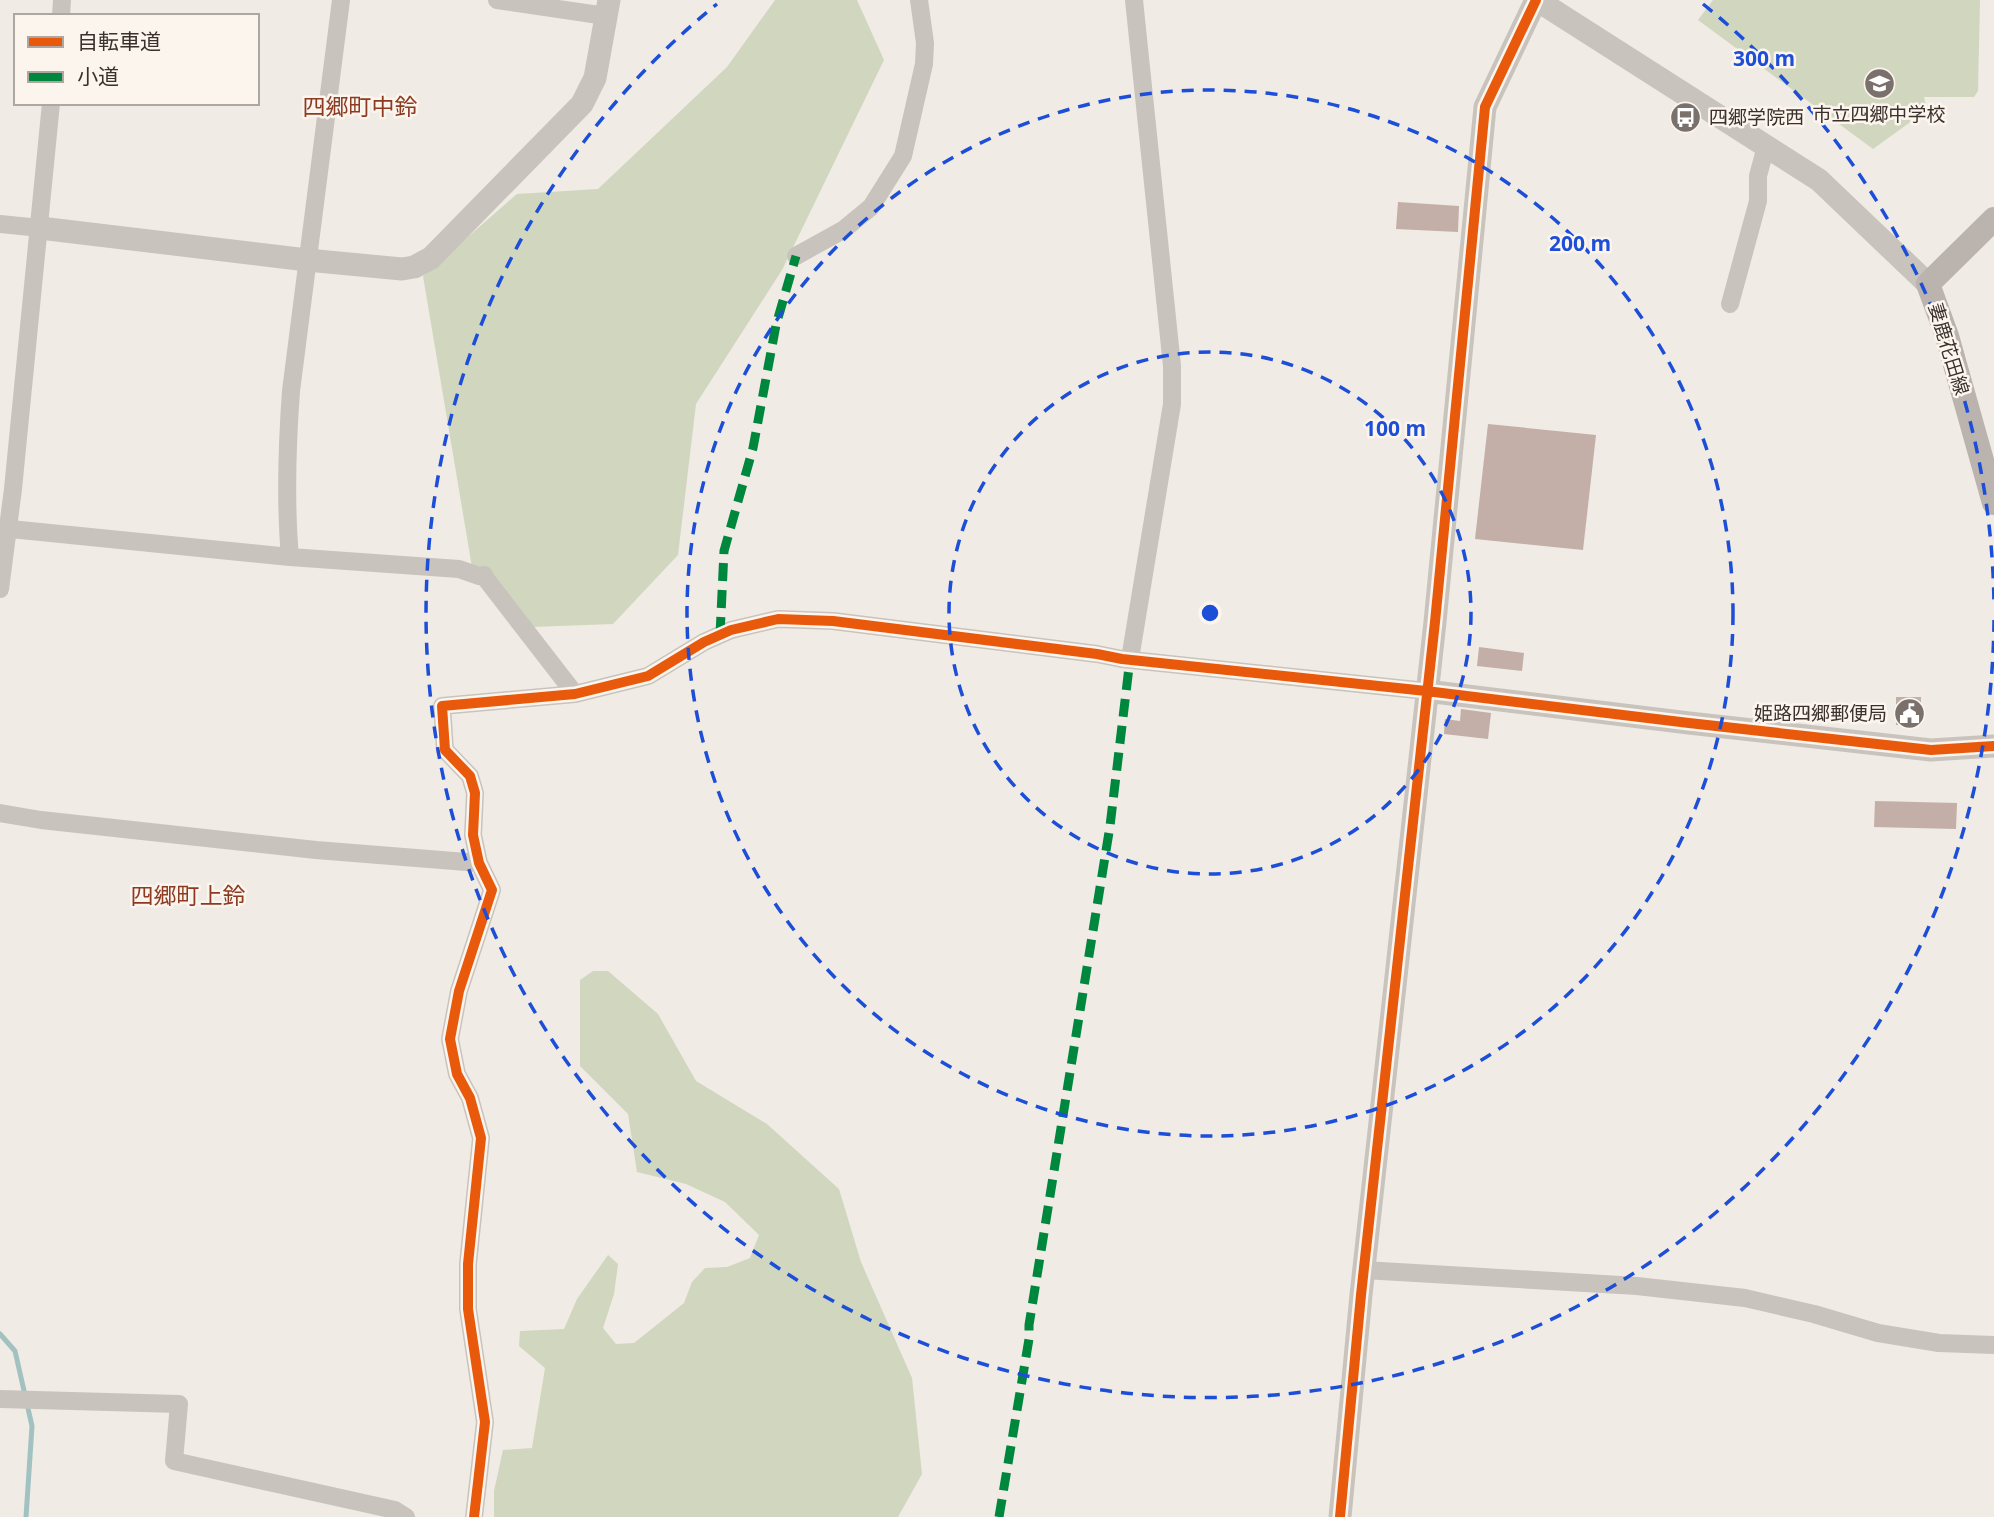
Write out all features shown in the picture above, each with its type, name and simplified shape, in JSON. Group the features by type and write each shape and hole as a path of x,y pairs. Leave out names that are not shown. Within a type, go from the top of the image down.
{"main road":[{"name":"妻鹿花田線","path":"1994,219 1928,284 1947,336 1994,503"}],"street":[{"path":"290,557 287,451 291,391 341,0"},
{"path":"0,224 402,270 414,267 431,258 582,104 595,78 608,8 497,0"},
{"path":"796,256 843,230 871,207 903,156 924,64 925,43 919,0"},
{"path":"1130,659 1172,404 1172,366 1135,0"},
{"path":"1340,1517 1364,1270 1435,622 1485,107 1536,0 1819,180 1928,284"},
{"path":"0,589 4,529 40,228 51,105"},
{"path":"1730,304 1758,201 1758,176 1766,146"},
{"path":"4,529 290,557 459,569 484,575 575,694"},
{"path":"474,1517 485,1422 468,1310 468,1264 481,1138 470,1098 457,1074 450,1039 459,991 492,890 479,863 473,835 475,793 470,776 445,750 442,706 575,694 648,676 704,642 731,630 778,619 833,621 1122,659 1426,691 1931,750 1994,746"},
{"path":"0,813 41,820 316,850 479,863"},
{"path":"1364,1270 1637,1286 1691,1292 1756,1301 1814,1314 1878,1333 1939,1343 1994,1345"},
{"path":"0,1399 179,1404 174,1461 395,1510 406,1517"}],"green space":[{"path":"775,0 857,0 884,60 782,270 696,404 678,555 613,624 531,627 474,579 423,276 517,194 598,189 727,67"},
{"name":"市立四郷中学校","path":"1713,0 1980,0 1978,91 1974,97 1924,97 1927,110 1873,149 1698,20"},
{"path":"593,971 608,971 658,1014 696,1081 767,1124 839,1189 861,1262 912,1378 922,1474 898,1517 494,1517 494,1491 503,1450 532,1448 545,1368 519,1346 520,1331 564,1329 577,1299 608,1255 618,1264 614,1294 603,1328 616,1344 634,1343 684,1303 692,1282 705,1268 727,1267 750,1258 759,1235 725,1202 686,1184 637,1172 628,1114 580,1066 580,980"}],"building":[{"path":"1398,202 1459,206 1458,232 1396,229"},
{"path":"1488,424 1596,435 1583,550 1475,539"},
{"path":"1479,647 1524,653 1522,671 1477,666"},
{"path":"1896,697 1921,697 1921,725 1896,725"},
{"path":"1461,709 1491,713 1488,739 1444,734 1445,719 1460,721"},
{"path":"1875,801 1957,803 1956,829 1874,827"}],"waterway":[{"path":"0,1334 15,1351 32,1426 26,1517"}],"marked path":[{"path":"720,635 724,551 753,448 776,325 796,256"},
{"path":"999,1517 1110,826 1130,659"}],"cycle path":[{"path":"1340,1517 1361,1295 1435,622 1485,107 1536,0"},
{"path":"474,1517 485,1422 468,1309 468,1264 481,1138 470,1098 457,1074 450,1039 459,991 492,890 479,863 473,835 475,793 470,776 445,750 442,706 575,694 648,676 704,642 731,630 778,619 833,621 1122,659 1426,691 1931,750 1994,746"}],"place":[{"name":"市立四郷中学校","path":"1879,83"},
{"name":"四郷学院西","path":"1686,117"},
{"name":"姫路四郷郵便局","path":"1910,713"}],"district":[{"name":"四郷町中鈴","path":"360,107"},
{"name":"四郷町上鈴","path":"188,896"}]}
